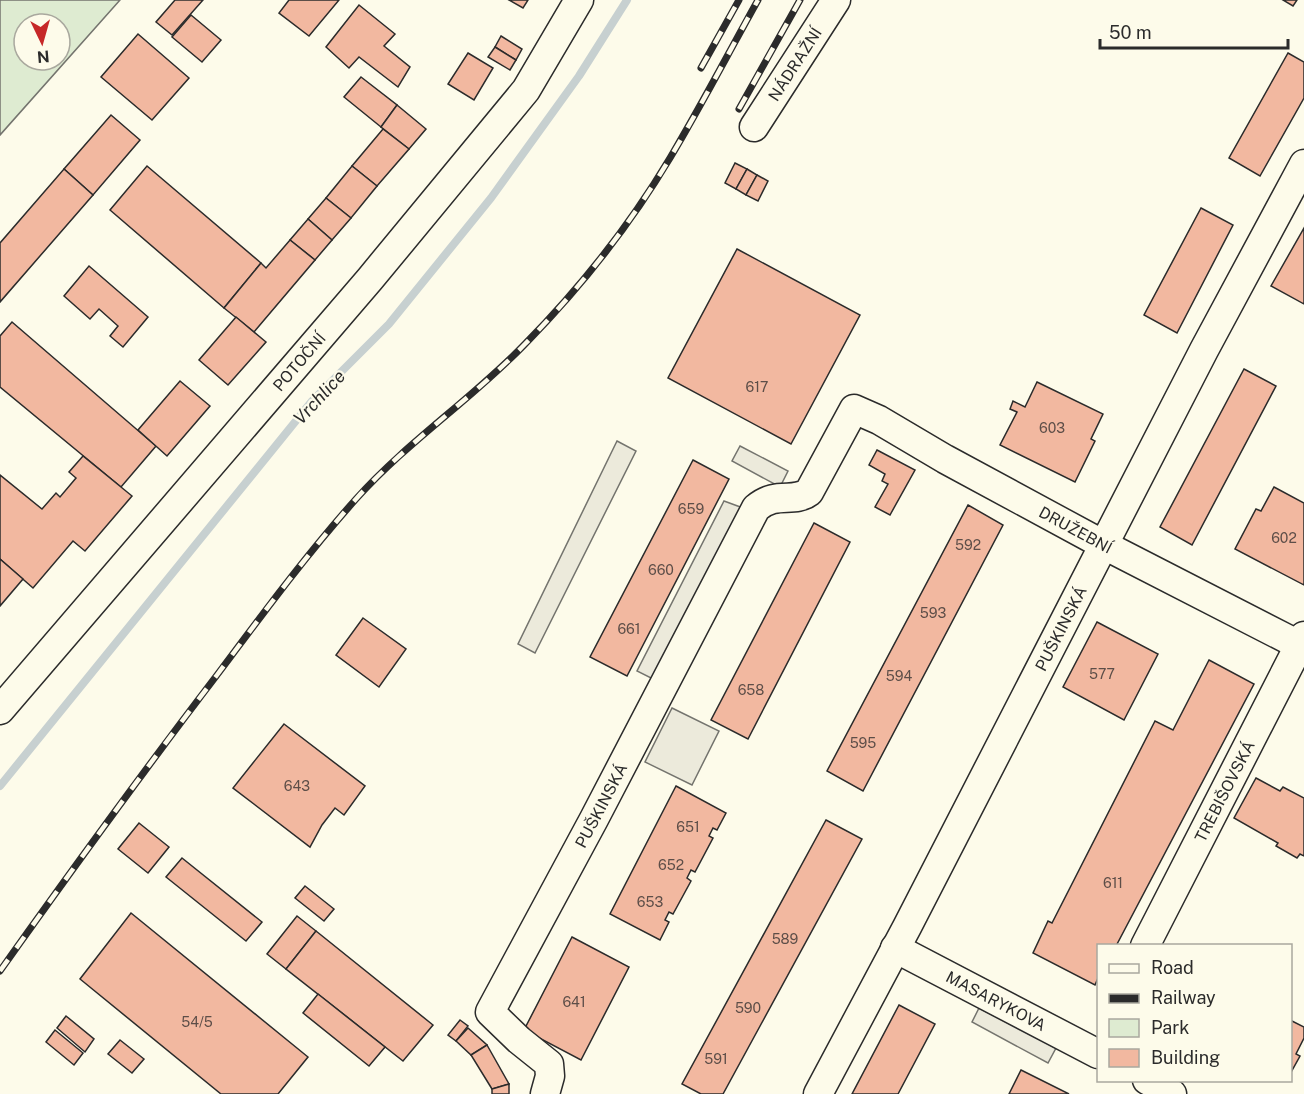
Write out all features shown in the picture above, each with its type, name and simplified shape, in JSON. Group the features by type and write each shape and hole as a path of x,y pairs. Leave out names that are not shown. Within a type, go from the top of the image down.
{"street":[{"name":"POTOČNÍ","path":"0,710 370,279 526,90 579,0"},
{"name":"NÁDRAŽNÍ","path":"754,127 836,0"},
{"name":"PUŠKINSKÁ","path":"818,1094 1213,332 1304,164"},
{"name":"PUŠKINSKÁ","path":"545,1094 550,1076 549,1064 519,1040 490,1012 594,819 756,508 763,502 778,497 803,497 809,492 854,410"},
{"name":"DRUŽEBNÍ","path":"854,410 879,420 945,459 1104,545 1301,640"},
{"name":"TREBIŠOVSKÁ","path":"1146,944 1301,640"},
{"name":"MASARYKOVA","path":"895,948 1096,1047"},
{"path":"1151,1082 1172,1094"}],"green space":[{"path":"0,0 120,0 72,54 72,12 12,12 12,72 56,72 0,135"}],"shaded area":[{"path":"617,441 636,451 535,653 518,644"},
{"path":"740,446 788,471 780,487 732,461"},
{"path":"724,501 743,508 655,680 637,671"},
{"path":"672,708 719,731 692,785 645,762"},
{"path":"979,1008 1056,1048 1048,1063 972,1022"}],"building":[{"path":"175,0 203,0 172,35 156,22"},
{"path":"289,0 339,0 309,36 279,13"},
{"path":"509,0 528,0 523,8"},
{"path":"1283,0 1297,0 1293,6"},
{"path":"359,5 395,34 384,46 410,67 398,87 359,57 349,68 326,47"},
{"path":"191,15 221,40 202,62 172,37"},
{"path":"138,34 189,78 152,120 101,77"},
{"path":"501,36 522,49 516,60 495,47"},
{"path":"495,47 516,60 510,70 488,57"},
{"path":"468,53 493,68 474,100 448,84"},
{"path":"1288,53 1304,62 1304,98 1260,176 1229,158"},
{"path":"361,77 397,105 381,127 344,97"},
{"path":"397,105 426,129 409,149 381,127"},
{"path":"111,115 140,140 93,195 64,169"},
{"path":"383,129 409,149 377,186 352,166"},
{"path":"735,163 747,169 736,189 725,183"},
{"path":"147,166 261,263 224,308 110,210"},
{"path":"352,166 377,186 351,218 326,198"},
{"path":"64,169 93,195 0,302 0,243"},
{"path":"747,169 757,175 746,195 736,189"},
{"path":"757,175 768,181 758,201 746,195"},
{"path":"326,198 351,218 332,240 308,219"},
{"path":"1201,208 1233,225 1177,333 1144,315"},
{"path":"308,219 332,240 315,260 290,240"},
{"path":"1304,228 1304,304 1271,286"},
{"path":"290,240 315,260 254,332 224,308 261,263 266,268"},
{"path":"737,249 860,315 791,444 668,378"},
{"path":"89,266 148,317 123,347 110,336 118,326 99,309 90,319 64,296"},
{"path":"236,317 266,342 228,385 199,360"},
{"path":"12,322 156,446 121,487 0,387 0,336"},
{"path":"1244,369 1276,386 1192,545 1160,527"},
{"path":"180,381 210,406 167,456 138,430"},
{"path":"1037,382 1103,414 1091,439 1095,441 1075,482 1000,445 1017,412 1010,409 1013,401 1025,407"},
{"path":"877,450 915,470 890,515 875,507 888,484 882,481 885,474 869,465"},
{"path":"83,456 132,496 85,551 73,541 33,588 0,559 0,475 42,509 56,493 60,497 76,478 69,472"},
{"path":"693,460 729,479 627,676 590,657"},
{"path":"1274,487 1304,503 1304,585 1235,549 1256,509 1261,511"},
{"path":"968,505 1003,525 863,791 827,771"},
{"path":"814,523 850,542 748,739 711,720"},
{"path":"0,559 23,579 0,606"},
{"path":"363,618 406,649 379,687 336,655"},
{"path":"1097,622 1158,654 1124,720 1063,687"},
{"path":"1209,660 1254,684 1117,944 1097,944 1095,985 1033,953 1048,921 1052,923 1155,721 1173,730"},
{"path":"284,724 365,786 344,815 335,808 310,847 233,788"},
{"path":"1256,778 1280,791 1283,787 1304,798 1304,856 1300,854 1297,858 1276,846 1278,843 1234,818"},
{"path":"676,786 726,813 717,830 713,828 709,836 713,838 695,872 691,870 687,878 691,881 673,914 669,912 665,920 669,922 660,940 610,914"},
{"path":"826,820 862,839 723,1094 701,1094 682,1084"},
{"path":"139,823 169,847 148,873 118,849"},
{"path":"182,858 262,922 246,941 166,877"},
{"path":"305,886 334,909 324,921 295,898"},
{"path":"131,913 308,1057 278,1094 221,1094 80,979"},
{"path":"297,916 316,931 286,969 267,954"},
{"path":"316,931 433,1025 403,1061 286,969"},
{"path":"572,937 629,967 581,1060 524,1030"},
{"path":"318,994 385,1047 369,1066 303,1013"},
{"path":"899,1005 935,1024 898,1094 852,1094"},
{"path":"66,1016 94,1039 85,1052 57,1028"},
{"path":"460,1020 468,1026 456,1041 448,1035"},
{"path":"1292,1021 1304,1027 1304,1038 1296,1054 1300,1056 1292,1070"},
{"path":"468,1028 487,1045 471,1055 456,1041"},
{"path":"55,1030 83,1053 74,1065 46,1042"},
{"path":"120,1040 144,1059 132,1073 108,1054"},
{"path":"487,1045 509,1084 492,1089 471,1055"},
{"path":"1021,1070 1069,1094 1009,1094"},
{"path":"509,1084 509,1094 492,1094 492,1089"}],"waterway":[{"name":"Vrchlice","path":"0,786 312,401 389,324 491,198 579,76 627,0"}],"railway":[{"path":"701,68 739,0"},
{"path":"0,971 162,748 338,520 396,458 505,364 565,301 603,255 655,183 758,0"},
{"path":"739,109 800,0"}]}
